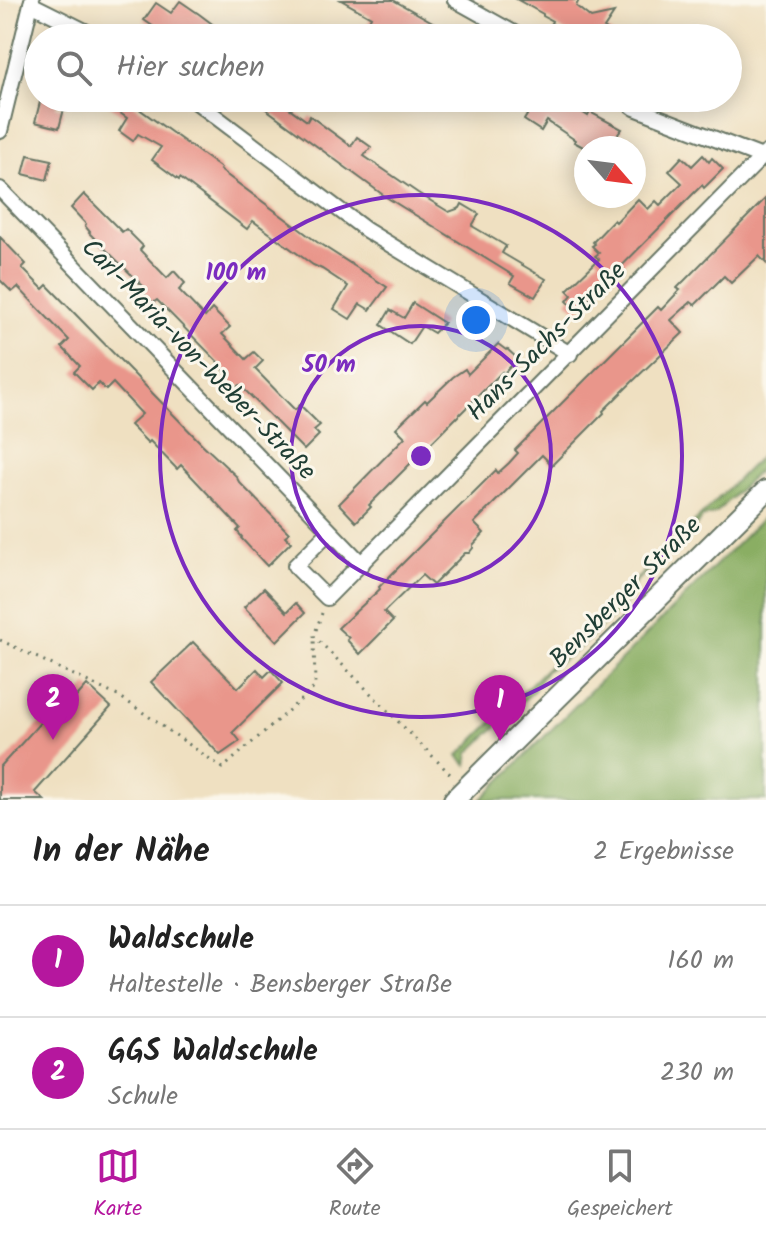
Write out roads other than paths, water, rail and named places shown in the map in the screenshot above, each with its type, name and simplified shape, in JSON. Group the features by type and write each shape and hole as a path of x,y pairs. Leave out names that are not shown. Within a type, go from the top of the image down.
{"main road":[{"name":"Bensberger Straße","path":"459,794 766,491"}],"street":[{"path":"455,0 498,24"},
{"path":"26,24 31,2 73,24"},
{"path":"0,131 24,31"},
{"path":"210,112 366,230 570,354"},
{"path":"646,112 764,155"},
{"name":"Hans-Sachs-Straße","path":"329,532 295,566 327,598 764,155"},
{"name":"Carl-Maria-von-Weber-Straße","path":"0,189 362,564"}],"place":[{"name":"GGS Waldschule","path":"53,740"},
{"name":"Waldschule","path":"500,741"}]}
